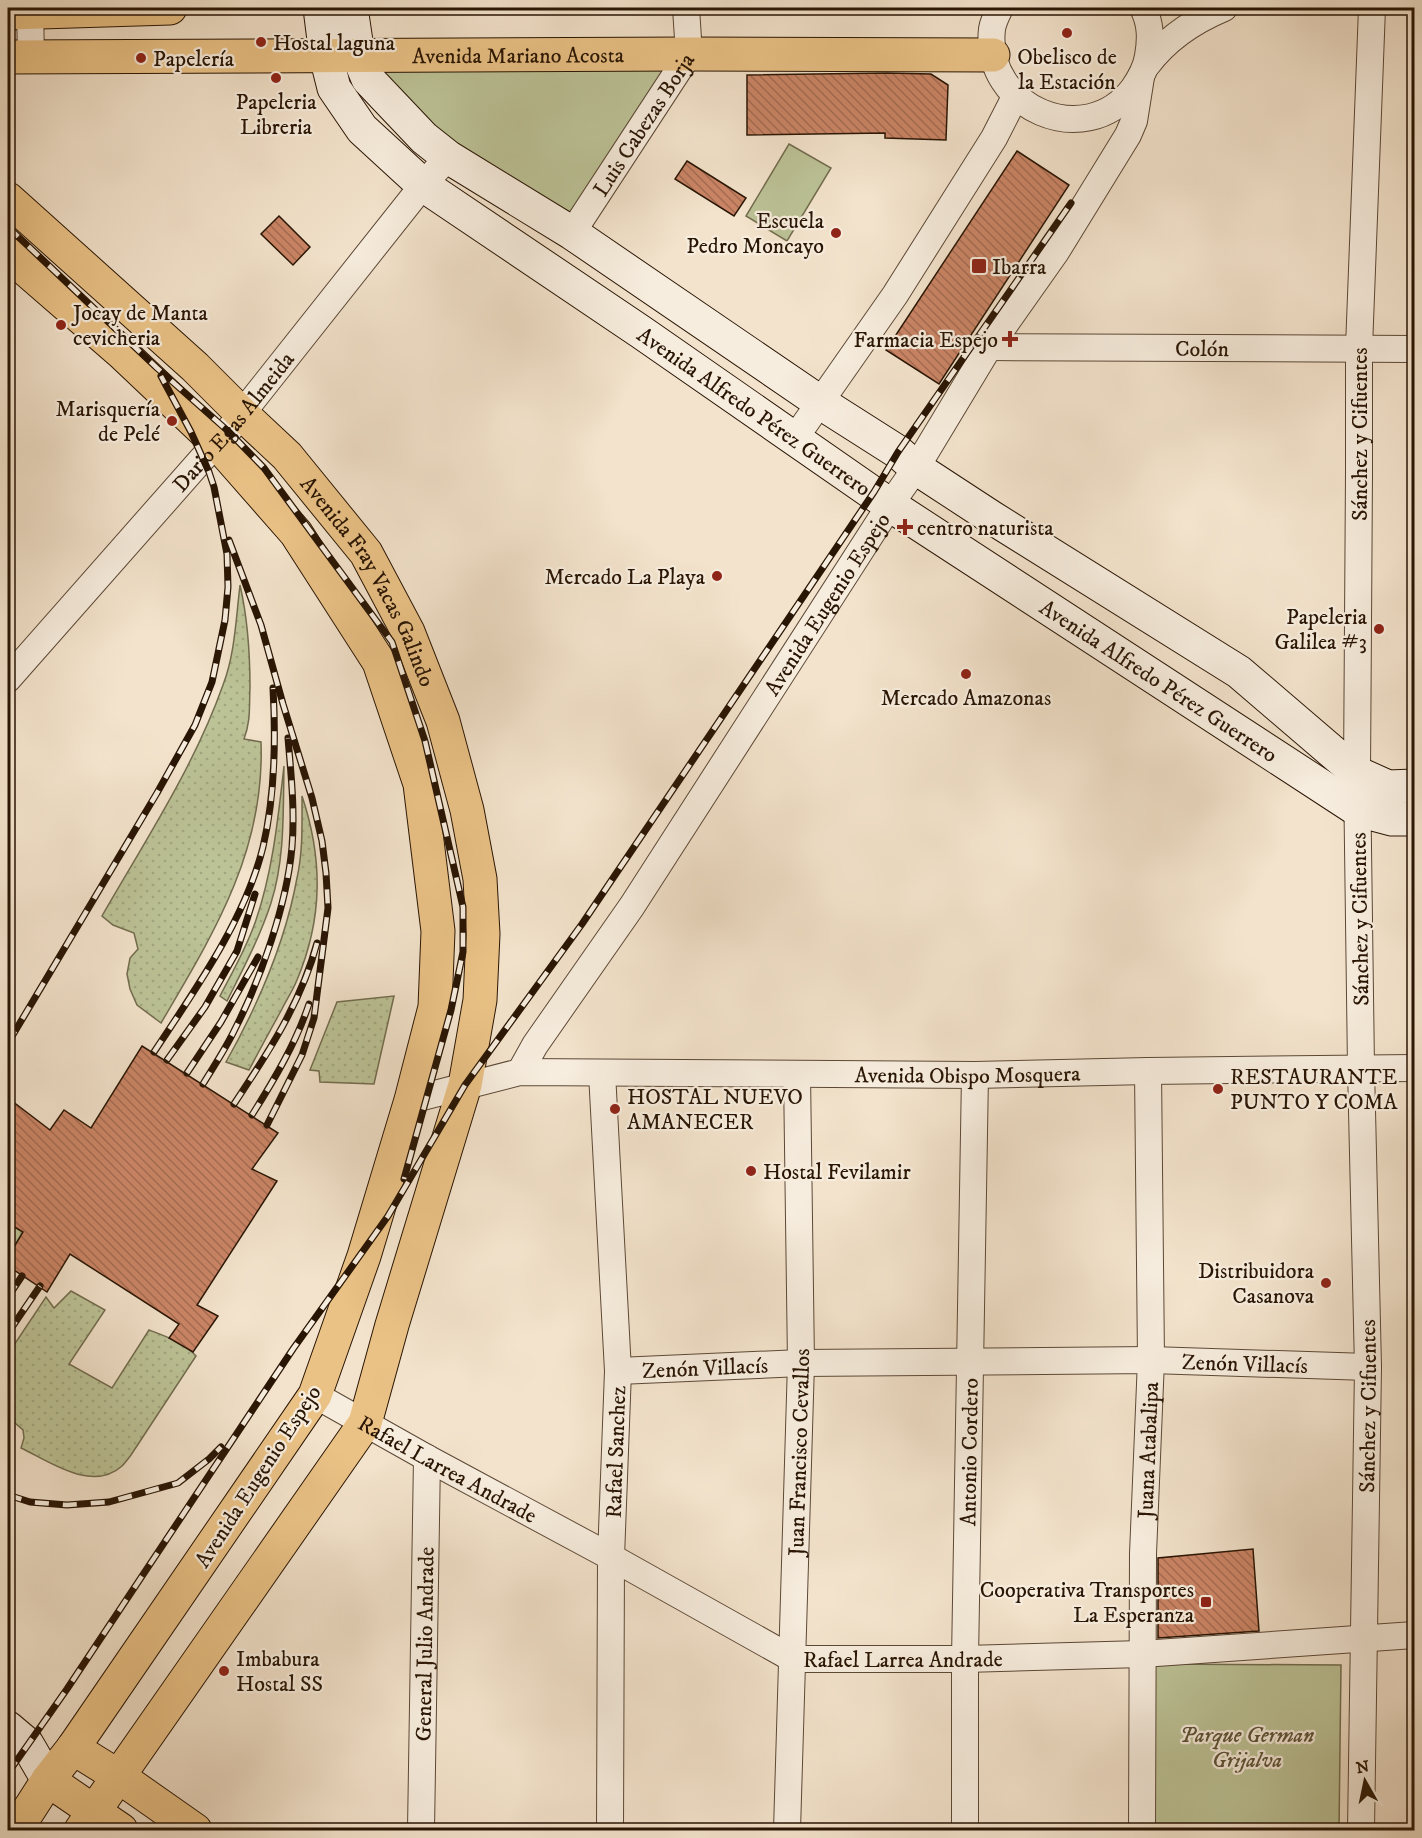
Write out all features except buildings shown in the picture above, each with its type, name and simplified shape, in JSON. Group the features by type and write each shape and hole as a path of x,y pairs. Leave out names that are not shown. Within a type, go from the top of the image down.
{"main road":[{"path":"22,11 170,8"},
{"name":"Avenida Mariano Acosta","path":"19,57 689,54 993,56"},
{"name":"Avenida Fray Vacas Galindo","path":"8,198 195,367 287,456 366,553 408,632 443,721 467,810 480,879 483,934 480,1000 465,1085"},
{"name":"Avenida Fray Vacas Galindo","path":"8,254 122,353 217,443 296,533 379,662 420,784 438,931 435,1007 411,1100"},
{"path":"87,1821 365,1423 392,1324 465,1085"},
{"name":"Avenida Eugenio Espejo","path":"16,1830 48,1780 73,1748 315,1395 364,1256 411,1100"},
{"path":"73,1748 118,1776 195,1830"},
{"path":"48,1780 87,1821 121,1830"}],"street":[{"path":"320,8 342,56"},
{"path":"342,56 351,8"},
{"name":"Luis Cabezas Borja","path":"572,233 689,54 686,8"},
{"path":"1000,8 993,28 993,56 1001,78 1016,97 1036,111 1059,118 1083,118 1107,111 1127,97 1156,53 1174,36 1201,17 1224,8"},
{"name":"Avenida Eugenio Espejo","path":"520,1072 535,1044 632,906 916,468 988,346 1056,252 1128,135 1134,121 1151,42 1148,19 1143,8"},
{"name":"Sánchez y Cifuentes","path":"1361,1830 1368,1367 1358,810 1359,348 1372,8"},
{"path":"19,57 22,11"},
{"name":"Avenida Alfredo Pérez Guerrero","path":"1414,786 1388,787 1358,773 1239,672 1010,530 572,233 448,157 424,138 368,79 342,56 334,88 362,129 423,185 891,504 1358,810 1392,819 1414,819"},
{"path":"795,438 901,285 994,138 1016,97"},
{"name":"Dario Egas Almeida","path":"8,679 217,443 423,185 448,157"},
{"name":"Colón","path":"988,346 1414,349"},
{"name":"Avenida Obispo Mosquera","path":"520,1072 975,1075 1414,1068"},
{"name":"Juana Atabalipa","path":"1142,1830 1143,1554 1151,1360 1148,1071"},
{"path":"411,1100 520,1072"},
{"name":"Rafael Sanchez","path":"602,1073 618,1371 610,1557 610,1830"},
{"name":"Juan Francisco Cevallos","path":"787,1830 801,1363 797,1074"},
{"name":"Antonio Cordero","path":"965,1830 965,1659 975,1075"},
{"name":"Zenón Villacís","path":"618,1371 801,1363 1151,1360 1368,1367"},
{"name":"Rafael Larrea Andrade","path":"315,1395 793,1659 965,1659 1142,1654 1414,1635"},
{"name":"General Julio Andrade","path":"420,1830 427,1458"},
{"path":"17,1736 73,1748"},
{"path":"17,1736 48,1780"}],"green space":[{"path":"663,60 667,72 571,221 435,133 376,66"},
{"path":"789,144 831,168 787,241 746,216"},
{"path":"240,585 247,624 250,675 249,720 244,739 261,742 260,782 255,819 245,855 217,923 161,1023 137,1005 130,989 127,974 130,958 138,949 134,933 113,925 102,916 168,803 211,715 230,661"},
{"path":"284,766 282,835 276,886 262,928 227,1001 220,996 248,940 267,882"},
{"path":"302,796 309,819 317,866 316,911 312,934 295,984 249,1070 226,1062 269,973 292,903 302,837"},
{"path":"394,996 374,1084 320,1082 319,1071 310,1070 337,1002"},
{"path":"8,1223 23,1232 8,1257"},
{"path":"71,1291 105,1310 69,1364 112,1388 149,1330 181,1344 196,1356 131,1455 122,1466 110,1474 84,1476 57,1467 21,1448 24,1438 23,1430 8,1417 8,1354 46,1297 54,1308"},
{"name":"Parque German Grijalva","path":"1155,1664 1341,1665 1339,1830 1153,1830"}],"railway":[{"path":"8,1773 67,1689 293,1349 388,1216 465,1085 582,924 874,492 898,452 1071,203"},
{"path":"8,227 157,368 228,431 264,468 392,642 425,741 463,907 463,952 451,1010 404,1179"},
{"path":"8,1043 157,793 195,725 212,682 225,620 228,587 227,554 209,472 161,376"},
{"path":"229,540 261,625 312,798 322,841 326,873 328,908 314,1018 302,1055 267,1125"},
{"path":"154,1052 217,954 255,874 267,828 272,788 273,688"},
{"path":"203,1084 245,1009 263,964 285,892 293,833 288,738"},
{"path":"167,1060 205,1007 237,951 255,894"},
{"path":"234,1104 293,1007 317,943"},
{"path":"187,1073 221,1022 258,957"},
{"path":"252,1115 291,1047 309,1004"},
{"path":"8,1297 22,1276"},
{"path":"8,1333 40,1286"},
{"path":"8,1495 30,1502 67,1505 109,1502 178,1483 221,1447"}],"place":[{"name":"Obelisco de la Estación","path":"1067,33"},
{"name":"Hostal laguna","path":"261,42"},
{"name":"Papelería","path":"141,58"},
{"name":"Papeleria Libreria","path":"276,78"},
{"name":"Escuela Pedro Moncayo","path":"836,233"},
{"name":"Ibarra","path":"979,266"},
{"name":"Jocay de Manta cevicheria","path":"61,325"},
{"name":"Farmacia Espejo","path":"1010,339"},
{"name":"Marisquería de Pelé","path":"172,421"},
{"name":"centro naturista","path":"905,527"},
{"name":"Mercado La Playa","path":"717,576"},
{"name":"Papeleria Galilea #3","path":"1379,629"},
{"name":"Mercado Amazonas","path":"966,674"},
{"name":"RESTAURANTE PUNTO Y COMA","path":"1218,1089"},
{"name":"HOSTAL NUEVO AMANECER","path":"615,1109"},
{"name":"Hostal Fevilamir","path":"751,1171"},
{"name":"Distribuidora Casanova","path":"1326,1283"},
{"name":"Cooperativa Transportes La Esperanza","path":"1206,1602"},
{"name":"Imbabura Hostal SS","path":"224,1671"}]}
